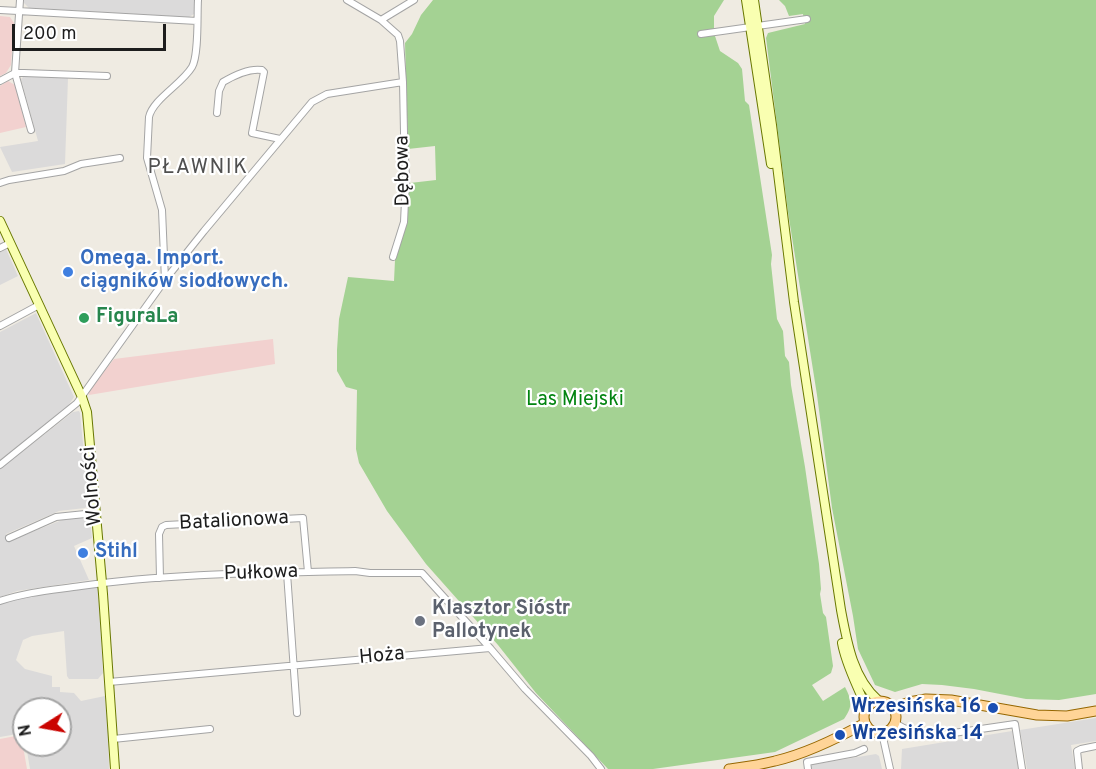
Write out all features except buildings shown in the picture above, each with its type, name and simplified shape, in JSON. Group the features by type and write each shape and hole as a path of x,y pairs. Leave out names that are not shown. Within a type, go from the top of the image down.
{"main road":[{"path":"746,0 754,26 772,124 783,223 841,610 848,645 866,687 878,700 890,704 896,713 892,728 882,733 872,731 865,723 866,708 878,700"},
{"path":"754,0 754,26"},
{"name":"Wolności","path":"0,221 87,412 115,769"},
{"path":"841,610 846,661 866,708"},
{"path":"894,708 926,699 951,700 1049,716 1067,716 1096,711"},
{"path":"729,769 774,762 804,752 865,723"}],"street":[{"path":"20,0 15,73 31,130"},
{"path":"165,280 162,210 147,158 149,117 155,105 194,64 197,52 198,0"},
{"path":"347,0 381,20 414,0"},
{"path":"0,10 197,21"},
{"path":"701,33 807,19"},
{"name":"Dębowa","path":"381,20 398,34 403,82 406,180 404,222 393,257"},
{"path":"217,113 219,91 223,82 249,71 262,70 264,72 252,133 280,139"},
{"path":"0,81 15,73 107,76"},
{"path":"0,465 72,408 82,397 165,280 312,102 327,94 403,82"},
{"path":"0,183 64,171 81,164 120,158"},
{"path":"0,248 10,243"},
{"path":"0,326 39,305"},
{"path":"9,538 56,518 95,513"},
{"name":"Batalionowa","path":"160,578 159,534 162,527 166,525 303,518 308,572"},
{"name":"Pułkowa","path":"0,600 19,594 160,578 355,571 422,573 490,648"},
{"path":"287,573 297,713"},
{"path":"490,648 525,689 601,769"},
{"name":"Hoża","path":"109,682 490,648"},
{"path":"895,723 903,729 933,736 1015,724 1022,769"},
{"path":"113,739 210,729"},
{"path":"882,733 890,769"},
{"path":"1079,769 1077,751 1096,746"},
{"path":"808,769 807,762 855,753 864,749"}],"shaded area":[{"path":"24,0 194,0 194,14 189,17 29,8"},
{"path":"0,16 10,17 14,23 11,65 6,73 0,76"},
{"path":"24,76 68,78 65,164 12,172 0,147 38,141 21,79"},
{"path":"8,81 15,85 26,127 0,133 0,86"},
{"path":"6,249 18,276 0,285 0,252"},
{"path":"36,313 74,397 68,406 0,460 0,332"},
{"path":"273,339 275,364 89,395 88,392 114,359"},
{"path":"79,411 89,504 85,508 59,511 6,534 9,541 62,520 85,517 90,521 92,538 74,546 89,580 17,591 0,597 0,469 73,412"},
{"path":"98,588 103,673 98,679 69,679 64,631 32,636 23,640 16,660 25,669 52,676 52,687 60,687 60,692 74,693 81,701 105,696 109,769 30,769 28,757 72,757 72,697 12,697 12,735 0,737 0,604 20,598"},
{"path":"1096,718 1096,741 1071,745 1075,769 1027,769 1020,730"},
{"path":"1012,731 1018,769 901,769 902,749"},
{"path":"12,737 12,757 25,757 27,769 0,769 0,739"},
{"path":"876,754 879,756 882,769 810,769 810,765"}],"green space":[{"name":"Las Miejski","path":"433,0 724,0 714,16 714,32 804,20 714,33 720,51 738,63 742,69 745,101 749,105 772,255 777,319 783,331 785,356 789,362 805,467 819,564 820,594 823,613 826,617 833,666 831,673 812,685 823,701 845,687 850,703 844,719 775,752 653,769 608,769 536,693 498,645 426,564 387,511 359,463 356,449 357,390 346,387 337,371 339,319 348,277 394,281 395,260 406,223 410,183 436,180 435,146 408,149 405,43 421,15"},
{"path":"779,0 1096,0 1096,694 1059,700 1026,699 974,689 922,684 895,692 875,685 858,649 832,508 788,212 766,38 768,33 805,24 803,14 789,16 785,6"}],"place":[{"name":"Omega. Import. ciągników siodłowych.","path":"68,272"},
{"name":"FiguraLa","path":"84,318"},
{"name":"Stihl","path":"83,553"},
{"name":"Klasztor Sióstr Pallotynek","path":"420,621"},
{"name":"Wrzesińska 16","path":"993,708"},
{"name":"Wrzesińska 14","path":"840,735"}],"district":[{"name":"PŁAWNIK","path":"198,169"}]}
